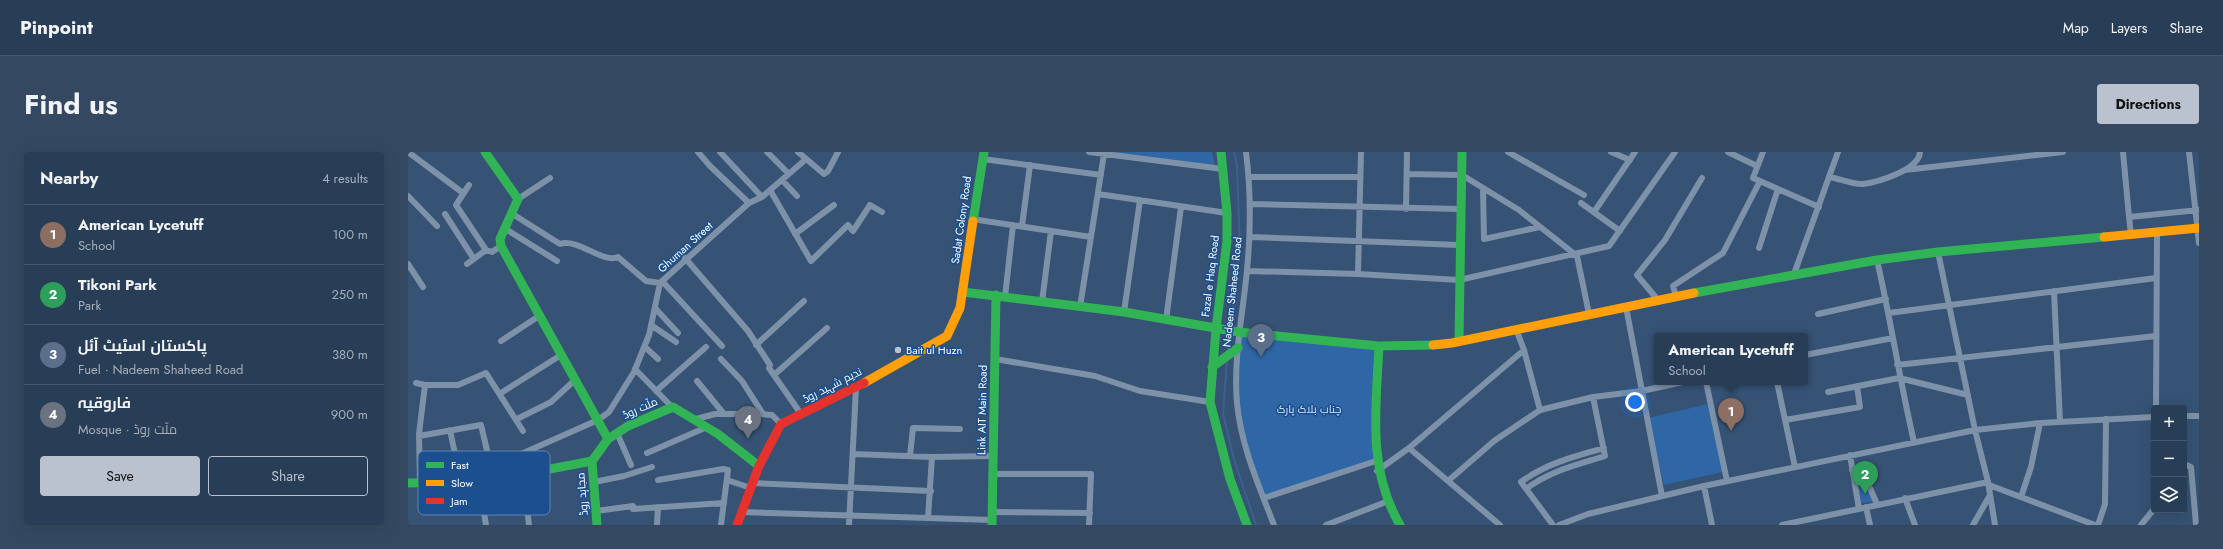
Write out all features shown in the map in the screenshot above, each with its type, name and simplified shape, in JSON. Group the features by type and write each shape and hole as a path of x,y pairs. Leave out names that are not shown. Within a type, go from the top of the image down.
{"street":[{"path":"408,152 463,193"},
{"path":"485,152 518,199"},
{"path":"720,152 762,197"},
{"path":"768,152 789,174"},
{"path":"798,152 805,160 824,174 828,171 838,152"},
{"path":"1089,152 1223,169"},
{"name":"Fazal e Haq Road","path":"1210,402 1212,367 1218,329 1227,240 1227,213 1220,152"},
{"name":"Nadeem Shaheed Road","path":"1246,152 1251,204 1250,237 1247,271 1237,332 1237,403 1246,452 1274,525"},
{"path":"1358,274 1360,152"},
{"path":"1406,209 1407,152"},
{"path":"1459,341 1459,245 1462,152"},
{"path":"1508,152 1584,195"},
{"path":"1611,152 1630,160"},
{"path":"1594,212 1635,152"},
{"path":"1247,271 1358,274 1459,280 1610,246 1675,152"},
{"path":"1728,152 1757,166"},
{"path":"1763,152 1754,178 1819,207"},
{"path":"1794,274 1838,152"},
{"path":"1830,177 1862,184 1885,178 1905,170 1915,163 1920,152"},
{"path":"1905,170 2063,152"},
{"path":"2123,152 2131,235"},
{"path":"2189,152 2198,210 2199,243"},
{"path":"700,153 749,203"},
{"path":"1080,307 1101,175 1102,153"},
{"path":"983,155 1030,165 1101,175"},
{"name":"Sadat Colony Road","path":"963,292 972,219 983,155"},
{"name":"Ghuman Street","path":"528,451 598,420 609,412 635,369 645,347 661,282 749,203 762,197 805,160"},
{"path":"1022,226 1030,165"},
{"path":"1407,174 1462,175 1519,210 1577,256 1589,314"},
{"path":"1249,177 1360,177"},
{"path":"550,178 518,199 500,239 501,246 539,316 576,379 608,440"},
{"path":"1658,300 1637,275 1665,240 1702,178"},
{"path":"782,180 797,196"},
{"path":"1676,296 1673,286 1723,253 1760,180"},
{"path":"469,185 456,203 486,250 492,252 501,246"},
{"path":"1483,188 1484,239 1540,227"},
{"path":"1759,248 1778,188"},
{"path":"770,190 811,261 848,225 853,231 870,205 882,212"},
{"path":"1098,194 1227,213"},
{"path":"408,196 437,226"},
{"path":"1124,312 1140,200"},
{"path":"1582,203 1620,231"},
{"path":"1251,204 1359,206 1406,209 1460,209"},
{"path":"795,234 834,205"},
{"path":"1166,320 1181,207"},
{"path":"2129,217 2198,210"},
{"path":"511,213 560,244 565,242 577,245 609,259 618,257 646,281 661,282 722,346"},
{"path":"445,214 474,258"},
{"path":"972,219 1091,237"},
{"path":"1001,296 1013,225"},
{"path":"504,228 557,261"},
{"path":"963,292 1124,312 1237,332 1379,346 1417,346 1459,341 1676,296 1877,260 1938,252 2198,228"},
{"path":"1042,302 1051,231"},
{"path":"2156,405 2157,232"},
{"path":"1250,237 1358,239 1459,245"},
{"path":"467,264 486,250"},
{"path":"1938,252 1975,430 1988,483 1995,525"},
{"path":"686,258 748,331 770,365 769,368 801,414"},
{"path":"1877,260 1889,313 1896,365 1914,442"},
{"path":"408,264 424,288"},
{"path":"1889,313 2156,278"},
{"path":"2054,291 2060,422"},
{"name":"ندیم شہید روڈ","path":"781,424 856,387 947,336 960,308 963,292"},
{"name":"Link AIT Main Road","path":"992,519 995,359 1001,296"},
{"path":"1818,314 1886,299"},
{"path":"756,345 804,301"},
{"path":"1626,307 1662,496"},
{"path":"655,308 678,333"},
{"path":"501,341 539,316"},
{"path":"651,325 676,342"},
{"path":"774,375 827,328"},
{"path":"1516,329 1524,350 1540,410"},
{"path":"1896,365 2156,336"},
{"path":"1808,354 1893,338"},
{"path":"1379,346 1376,461 1386,502 1400,525"},
{"path":"645,347 658,359"},
{"path":"656,391 706,347"},
{"path":"1212,367 1237,348"},
{"path":"1378,471 1409,448 1524,350"},
{"path":"500,393 562,355"},
{"path":"722,359 742,381 763,414"},
{"path":"995,359 1095,376 1140,391 1210,402 1230,480 1247,525"},
{"path":"635,369 672,408"},
{"path":"416,383 425,385 458,385 486,373 517,419 523,431"},
{"path":"1828,392 1899,378 1968,395"},
{"path":"517,419 551,402 576,379"},
{"path":"696,381 724,414"},
{"path":"419,451 419,436 425,385"},
{"path":"1448,481 1494,441 1540,410 1593,398 1642,391 1669,385"},
{"path":"1707,385 1727,481"},
{"path":"1778,385 1795,466"},
{"path":"1785,420 1860,407 1857,386"},
{"path":"849,525 856,387"},
{"path":"1553,525 1521,482 1533,473 1574,457 1604,448 1593,398"},
{"name":"ملّت روڈ","path":"592,461 608,440 628,426 672,408 696,419 742,450 759,466"},
{"path":"696,419 715,414 763,414 772,415 781,424 759,466 737,525"},
{"path":"2187,416 2199,416"},
{"path":"1559,525 1588,514 1704,486 1975,430 2040,423 2151,417"},
{"path":"1782,525 1816,522 1877,504 1988,483 2097,525 2105,504 2106,419"},
{"path":"2021,496 2031,467 2040,423"},
{"path":"419,436 481,425 487,451"},
{"path":"647,453 707,427"},
{"path":"910,456 913,428 960,429"},
{"path":"450,430 454,451"},
{"path":"618,433 631,465"},
{"path":"1409,448 1500,525"},
{"path":"853,454 932,457 993,456"},
{"path":"1850,455 1852,470 1863,508 1870,525"},
{"path":"928,518 931,491 932,457"},
{"path":"550,469 592,461"},
{"name":"مجاہد روڈ","path":"592,461 597,525"},
{"path":"1264,498 1376,461"},
{"path":"2187,465 2191,467 2196,525"},
{"path":"594,482 624,476 652,467"},
{"path":"658,480 723,469 728,470 722,525"},
{"path":"1852,470 1857,470 1869,486 1877,504"},
{"path":"993,474 1091,474 1089,525"},
{"path":"727,480 752,486 931,491"},
{"path":"408,484 418,483"},
{"path":"1704,486 1712,525"},
{"path":"1973,525 1990,495"},
{"path":"1905,498 1915,525"},
{"path":"1326,525 1386,502"},
{"path":"596,511 632,506 633,509 724,503"},
{"path":"657,525 658,507"},
{"path":"742,512 992,519 1090,512"},
{"path":"2141,525 2151,513"},
{"path":"484,515 486,525"},
{"path":"528,515 529,525"}],"green space":[{"path":"1113,152 1212,152 1215,166"},
{"name":"چناب بلاک پارک","path":"1238,332 1379,346 1376,461 1264,498 1247,452 1237,403"},
{"path":"1708,404 1723,472 1664,485 1648,418"},
{"path":"1857,474 1867,486 1873,502 1861,503"}],"waterway":[{"path":"1231,328 1240,249 1237,166 1234,152"},
{"path":"1228,352 1230,334"},
{"path":"1227,360 1223,414 1234,459 1256,525"}],"traffic: fast":[{"path":"485,152 518,199 500,239 501,246 608,439"},
{"path":"973,221 984,152"},
{"path":"1221,152 1227,213 1227,241 1216,329 1210,402 1230,479 1247,525"},
{"path":"1459,341 1462,152"},
{"path":"1694,293 1877,260 1938,252 2104,237"},
{"path":"963,292 1124,312 1238,332 1379,346 1433,345"},
{"path":"992,525 996,295"},
{"path":"1379,346 1376,392 1376,438 1378,460 1382,482 1400,525"},
{"path":"1212,367 1238,348"},
{"path":"550,469 592,461 608,439 628,426 673,407 718,434 759,466"},
{"path":"592,461 597,525"},
{"path":"408,483 418,483"}],"traffic: slow":[{"path":"864,383 947,336 960,308 973,221"},
{"path":"2104,237 2199,228"},
{"path":"1433,345 1452,343 1694,293"}],"traffic: jam":[{"path":"737,525 759,466 781,424 864,383"}],"place":[{"name":"Bait ul Huzn","path":"898,350"},
{"name":"پاکستان اسٹیٹ آئل","path":"1261,357"},
{"name":"American Lycetuff","path":"1731,431"},
{"name":"فاروقیہ","path":"748,439"},
{"name":"Tikoni Park","path":"1865,494"}]}
